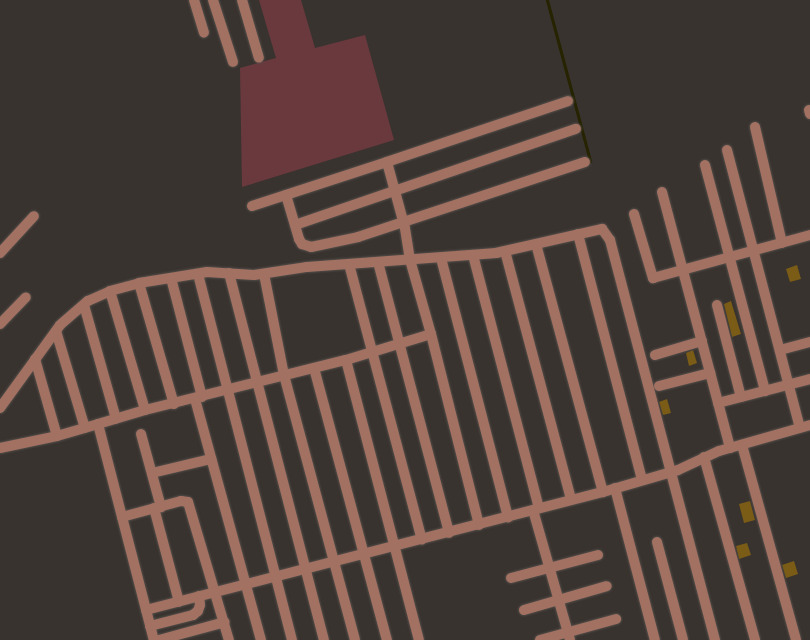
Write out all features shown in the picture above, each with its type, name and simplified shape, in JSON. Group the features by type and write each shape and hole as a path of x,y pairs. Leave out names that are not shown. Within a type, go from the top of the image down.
{"street":[{"path":"194,0 204,32"},
{"path":"213,0 233,62"},
{"path":"242,0 259,58"},
{"path":"252,206 568,101"},
{"path":"755,127 782,243"},
{"path":"295,225 396,192 576,129"},
{"path":"146,610 304,568 449,533 571,499 604,492 673,472 704,457 730,448 805,427 789,385 727,150"},
{"path":"387,162 407,238 409,257 431,334 479,525"},
{"path":"286,195 302,244 311,247 346,241 584,162"},
{"path":"705,165 731,257 765,391"},
{"path":"662,192 730,448"},
{"path":"634,214 652,278 683,271 810,235"},
{"path":"0,253 34,216"},
{"path":"0,408 56,331 84,305 110,291 139,283 198,274 264,274 307,267 378,262 409,257 442,258 473,255 505,251 602,230 610,240 673,472 715,640"},
{"path":"578,234 642,480"},
{"path":"536,244 604,492"},
{"path":"505,251 571,499"},
{"path":"473,255 550,568 569,636"},
{"path":"442,258 508,517"},
{"path":"378,262 449,533"},
{"path":"349,264 371,353 422,540"},
{"path":"229,273 258,382 304,568 324,640"},
{"path":"198,274 226,391 292,640"},
{"path":"264,274 284,375 355,640"},
{"path":"171,278 211,458 260,640"},
{"path":"139,283 174,404"},
{"path":"110,291 145,410"},
{"path":"0,324 26,297"},
{"path":"84,305 116,419"},
{"path":"717,305 741,397"},
{"path":"56,331 85,428"},
{"path":"0,448 57,436 145,410 346,360 431,334"},
{"path":"655,354 702,341"},
{"path":"780,350 810,342"},
{"path":"35,359 57,436"},
{"path":"346,360 393,547 419,640"},
{"path":"314,368 387,640"},
{"path":"659,386 710,373"},
{"path":"718,403 810,379"},
{"path":"98,424 154,640"},
{"path":"141,434 152,473 157,508 179,602"},
{"path":"742,445 796,640"},
{"path":"704,457 754,640"},
{"path":"152,473 211,458"},
{"path":"615,488 655,640"},
{"path":"122,517 185,501 190,505 229,640"},
{"path":"657,542 683,640"},
{"path":"511,578 598,555"},
{"path":"524,610 559,602 607,586"},
{"path":"150,626 193,615 198,611 200,605 199,596"},
{"path":"540,640 569,636 616,619"},
{"path":"159,640 225,622"}],"shaded area":[{"path":"259,0 301,0 315,48 365,35 394,140 242,187 240,68 276,58"}],"building":[{"path":"797,265 801,279 790,282 786,269"},
{"path":"731,301 741,334 732,337 724,304"},
{"path":"693,350 697,363 689,366 686,353"},
{"path":"667,399 671,413 663,415 659,402"},
{"path":"750,501 755,520 744,523 739,504"},
{"path":"747,543 751,555 739,559 736,546"},
{"path":"794,561 798,574 786,578 782,565"}],"waterway":[{"path":"547,0 590,161"}]}
